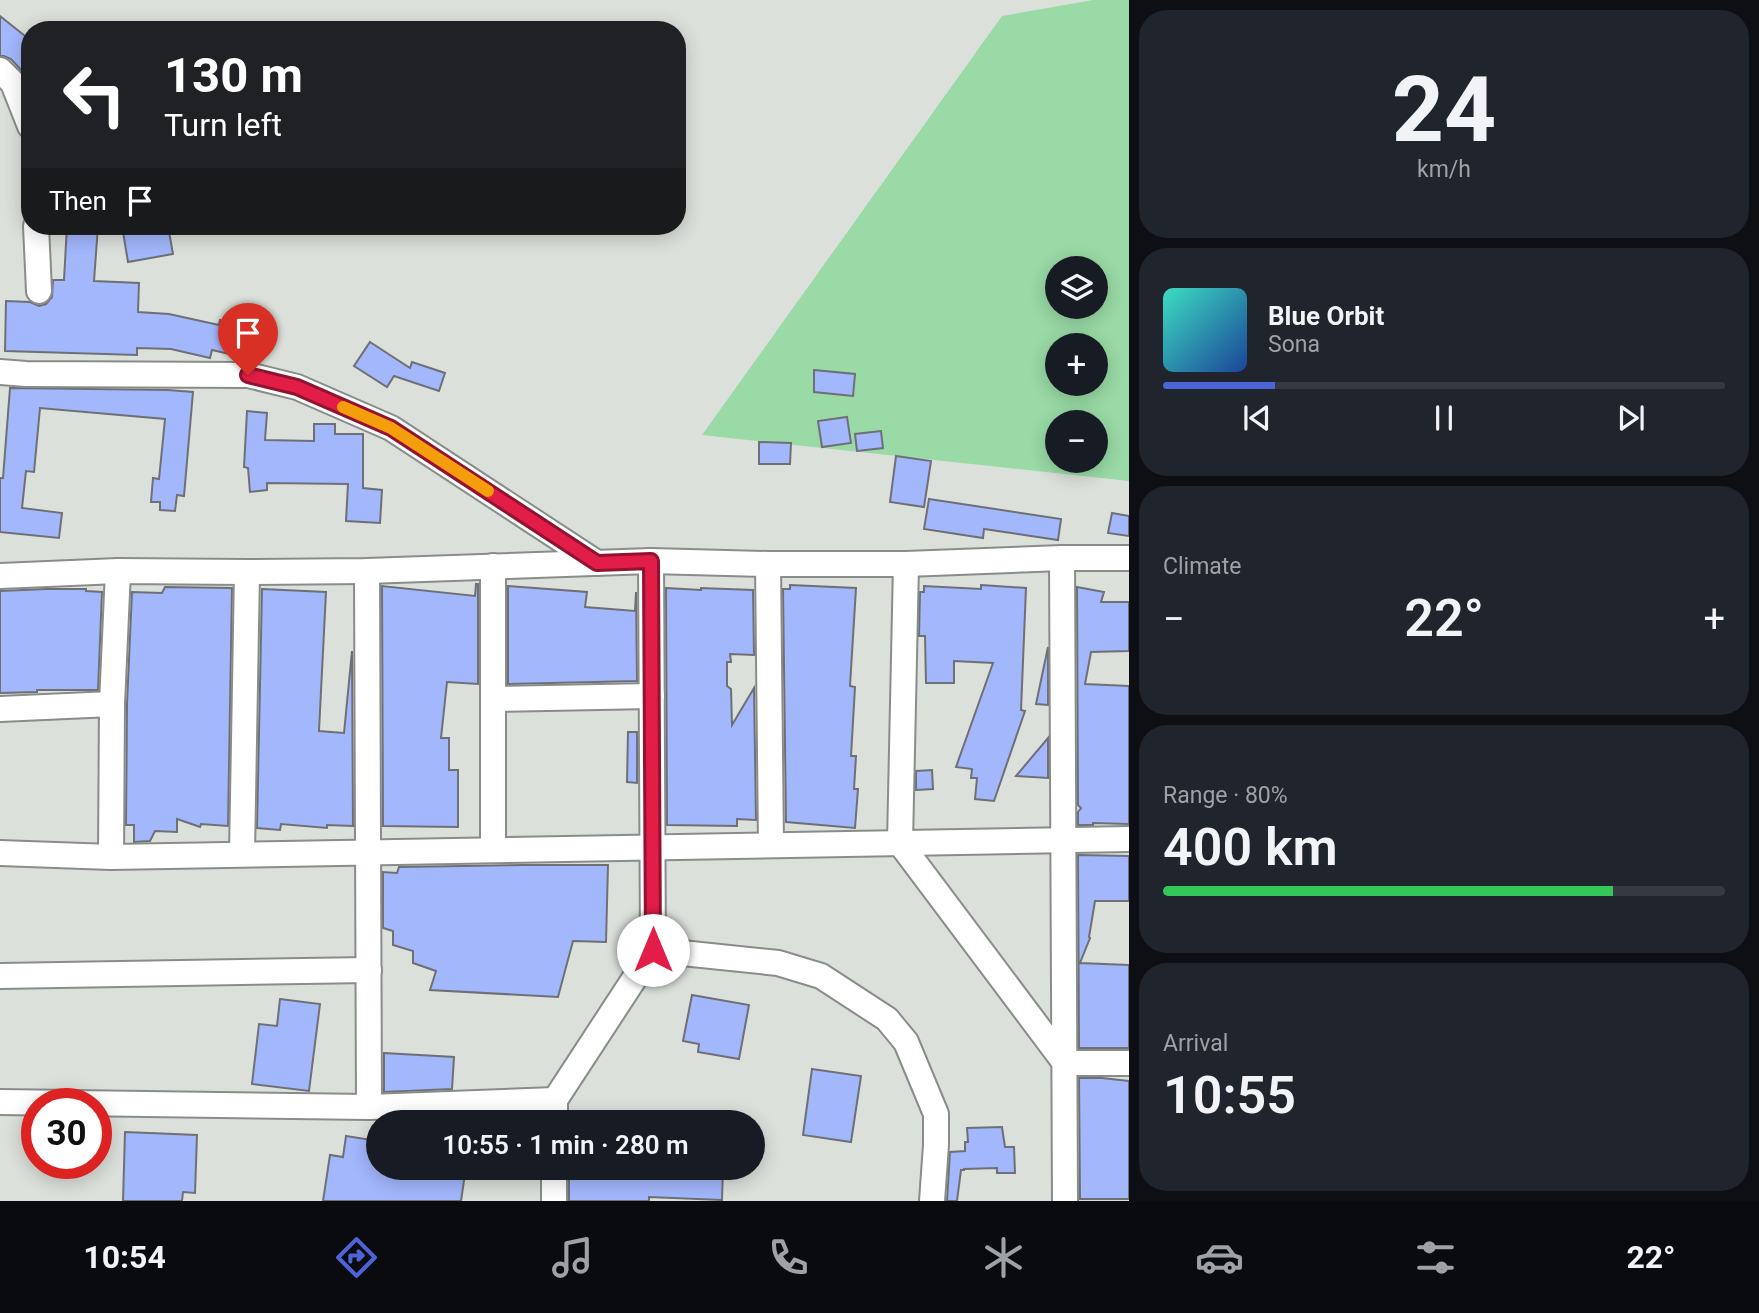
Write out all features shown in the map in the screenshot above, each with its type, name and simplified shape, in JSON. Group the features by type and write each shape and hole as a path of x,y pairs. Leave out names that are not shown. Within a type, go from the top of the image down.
{"street":[{"path":"0,70 13,83 21,103"},
{"path":"36,235 39,290"},
{"path":"0,372 248,375 297,387 391,428 597,563"},
{"path":"1062,558 1065,1201"},
{"path":"0,576 118,571 367,570 651,561 906,564 1129,558"},
{"path":"556,1110 653,950 651,561"},
{"path":"768,564 771,845"},
{"path":"906,564 900,843 1065,1063"},
{"path":"493,566 493,850"},
{"path":"367,570 369,1108"},
{"path":"111,857 112,704 118,571"},
{"path":"242,854 247,572"},
{"path":"493,699 652,696"},
{"path":"0,709 112,704"},
{"path":"0,853 111,857 1129,839"},
{"path":"653,950 778,963 821,976 887,1019 905,1042 936,1114 932,1201"},
{"path":"0,976 369,970"},
{"path":"1065,1063 1129,1063"},
{"path":"0,1102 493,1110"},
{"path":"554,1180 554,1201"}],"green space":[{"path":"1093,0 1129,0 1129,481 1055,473 1108,473 1108,410 1045,410 1045,472 702,435 1002,16"}],"building":[{"path":"0,16 21,33 21,70 11,59 0,56"},
{"path":"66,235 97,235 94,281 139,283 138,312 169,314 219,325 220,320 231,323 233,313 263,320 255,360 212,350 210,358 171,349 137,348 137,355 5,351 6,301 30,302 39,306 46,304 52,297 53,280 64,280"},
{"path":"124,235 170,235 173,254 128,262"},
{"path":"370,342 410,368 412,362 445,373 439,391 394,376 387,387 354,366"},
{"path":"814,370 855,374 853,396 814,392"},
{"path":"10,388 193,392 184,496 177,495 175,511 160,510 160,502 151,502 153,478 159,479 165,419 40,408 34,472 26,471 22,508 62,513 59,538 0,532 0,478 3,478"},
{"path":"247,411 267,413 265,440 314,441 314,424 335,424 335,434 363,434 363,488 382,490 380,523 346,521 348,484 267,483 267,490 250,492 248,468 244,467"},
{"path":"847,417 851,443 822,447 818,421"},
{"path":"881,431 883,448 857,451 855,434"},
{"path":"759,442 791,443 790,464 759,464"},
{"path":"896,456 931,461 924,507 890,502"},
{"path":"929,499 1061,519 1058,540 984,529 983,538 924,529"},
{"path":"1112,513 1129,516 1129,536 1108,533"},
{"path":"476,584 478,684 447,682 441,738 449,738 449,770 458,770 458,827 383,826 382,586 475,596"},
{"path":"790,585 856,588 850,686 855,687 851,756 856,756 854,789 858,789 855,828 786,822 783,589 790,589"},
{"path":"981,585 1026,588 1021,710 1025,711 994,801 975,799 977,778 971,778 972,769 956,767 993,663 954,661 954,683 926,683 925,636 919,636 920,592 924,592 924,586 981,589"},
{"path":"508,586 587,592 585,607 635,611 636,592 637,681 508,684"},
{"path":"165,587 232,588 228,826 201,824 200,827 177,819 177,832 155,831 150,841 134,842 134,825 126,825 127,704 132,592 162,593"},
{"path":"1077,587 1104,592 1101,602 1129,602 1129,651 1091,652 1085,684 1129,686 1129,824 1078,825 1078,812 1081,808 1078,805"},
{"path":"666,588 753,590 754,655 730,654 731,662 727,662 727,686 731,689 732,725 754,688 756,820 737,819 737,826 667,825"},
{"path":"86,589 102,592 98,690 0,693 0,591"},
{"path":"262,589 326,592 319,731 344,733 352,651 353,826 327,825 327,828 281,824 280,830 257,828"},
{"path":"1048,647 1048,705 1036,704"},
{"path":"628,732 637,732 637,783 627,782"},
{"path":"1048,738 1048,778 1016,776"},
{"path":"932,770 933,789 916,790 916,771"},
{"path":"1078,855 1129,856 1129,901 1095,901 1090,938 1080,963 1129,965 1129,1048 1079,1048"},
{"path":"608,865 606,942 573,941 558,997 430,990 436,971 413,963 413,951 393,945 393,931 383,928 383,872 397,873 399,867"},
{"path":"692,995 749,1005 739,1059 698,1052 699,1044 683,1041"},
{"path":"280,999 320,1004 309,1091 252,1084 259,1024 277,1026"},
{"path":"384,1053 454,1057 452,1089 384,1092"},
{"path":"812,1069 861,1076 851,1142 803,1135"},
{"path":"1079,1078 1129,1081 1129,1199 1080,1199"},
{"path":"1002,1127 1005,1147 1014,1147 1015,1173 997,1173 997,1168 961,1170 957,1201 947,1201 950,1152 965,1151 965,1142 968,1142 967,1128"},
{"path":"125,1132 197,1135 195,1193 183,1192 182,1201 123,1201"},
{"path":"346,1136 366,1139 366,1180 464,1180 461,1201 323,1201 330,1155 343,1157"},
{"path":"569,1180 723,1180 722,1200 649,1197 649,1201 569,1201"}],"slow traffic":[{"path":"343,407 391,428 488,491"}],"route":[{"path":"248,375 297,387 391,428 597,563 651,561 653,950"}]}
